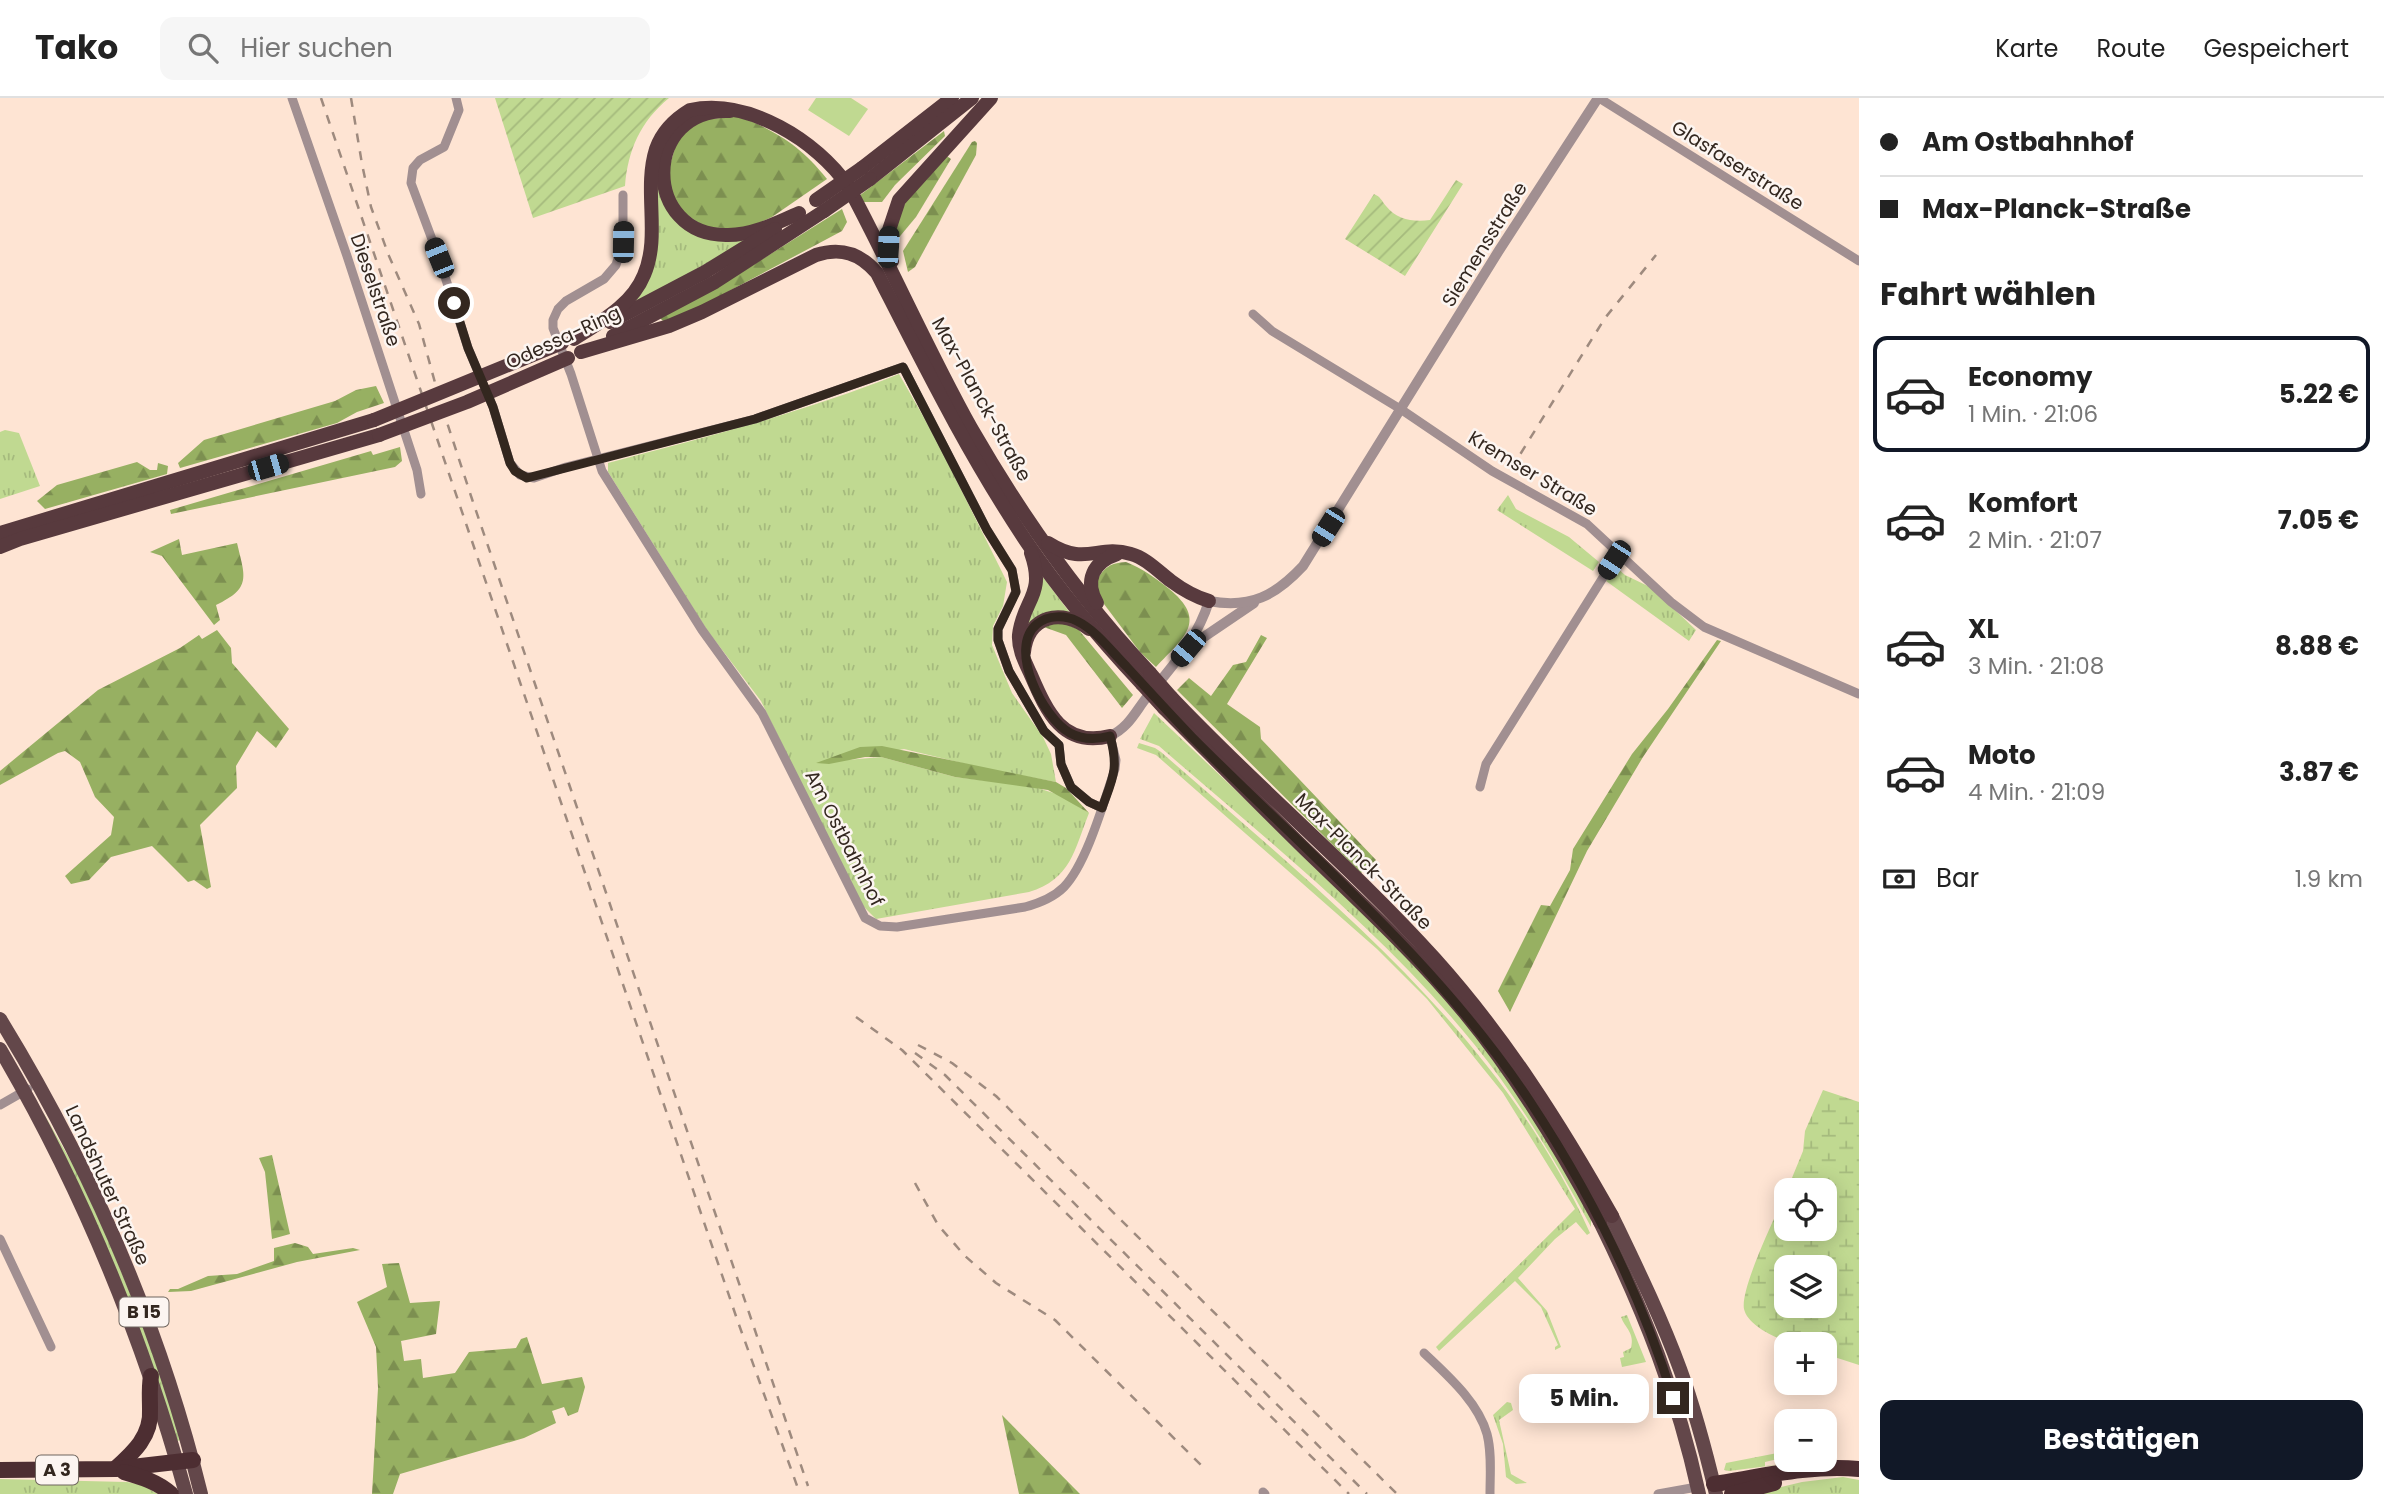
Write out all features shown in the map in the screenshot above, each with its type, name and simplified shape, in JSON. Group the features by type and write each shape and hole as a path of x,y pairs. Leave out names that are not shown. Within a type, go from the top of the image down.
{"highway":[{"name":"Odessa-Ring","path":"866,173 952,98"},
{"name":"Odessa-Ring","path":"0,547 376,428 652,317 715,282 972,98"},
{"path":"907,302 888,247 892,215 908,188 991,98"},
{"path":"571,348 617,310 645,275 650,249 651,178 656,149 674,121 694,107 708,102 733,102 765,111 798,130 813,143 848,186 907,302"},
{"path":"799,213 740,234 727,236 700,230 675,211 663,186 664,156 672,138 694,119 720,110 762,119 793,137 829,176 848,205 924,364"},
{"name":"Odessa-Ring","path":"571,348 705,272 799,213 820,206"},
{"path":"571,348 669,327 796,264 833,250 859,257 877,274 924,364"},
{"name":"Max-Planck-Straße","path":"907,302 972,429 1035,541"},
{"name":"Max-Planck-Straße","path":"924,364 988,482 1105,633 1167,703 1386,908 1472,1002 1536,1089 1577,1154 1606,1219"},
{"name":"Odessa-Ring","path":"0,533 376,428"},
{"path":"1110,736 1091,739 1072,734 1060,726 1047,710 1019,648 1021,624 1033,599 1036,579 1035,541 1076,555 1123,552 1134,554 1174,584 1209,601"},
{"path":"1105,633 1089,584 1097,565 1108,557 1123,552"},
{"path":"1024,660 1031,631 1038,623 1049,618 1077,621 1105,633"},
{"path":"115,1469 141,1444 148,1429 151,1376"},
{"name":"A 3","path":"0,1470 115,1469 185,1461"},
{"name":"A 3","path":"115,1469 146,1479 171,1494"},
{"path":"1706,1490 1811,1470 1859,1469"},
{"path":"1741,1493 1809,1477 1842,1474 1859,1477"}],"main road":[{"name":"Landshuter Straße","path":"0,1019 38,1082 98,1200 140,1301 165,1370 185,1461 186,1494"},
{"name":"Landshuter Straße","path":"0,1049 57,1154 87,1217 185,1461 201,1494"},
{"name":"Max-Planck-Straße","path":"1606,1219 1651,1297 1681,1370 1699,1427 1706,1490"}],"street":[{"name":"Dieselstraße","path":"292,98 360,295 413,458 421,494"},
{"path":"456,98 459,110 444,147 420,160 413,168 411,183 468,348 493,407 510,463 520,475 534,478 566,467 755,419 903,367 987,530 1012,570 1016,592 998,629 998,640 1009,671 1044,731 1059,745 1061,764 1071,787 1089,802 1102,808"},
{"name":"Glasfaserstraße","path":"1599,98 1859,261"},
{"name":"Siemensstraße","path":"1209,601 1233,604 1259,599 1287,583 1303,566 1498,252 1599,98"},
{"name":"Am Ostbahnhof","path":"624,195 623,242 616,265 604,279 558,309 553,328 571,374 601,471 702,630 762,713 861,913 870,923 897,927 1025,906 1048,899 1065,886 1074,873 1102,808 1115,769 1116,760 1110,736"},
{"path":"1253,314 1272,331 1402,410"},
{"name":"Kremser Straße","path":"1402,410 1492,471 1533,496 1572,514 1619,552 1671,602 1704,627 1859,694"},
{"path":"1479,788 1486,764 1619,552"},
{"path":"1188,648 1259,599"},
{"path":"1110,736 1128,724 1145,699 1188,648 1204,619 1209,601"},
{"path":"0,1105 38,1082"},
{"path":"0,1239 51,1347"},
{"path":"1424,1353 1467,1398 1479,1415 1490,1449 1490,1494"},
{"path":"1658,1494 1706,1490"}],"green space":[{"path":"495,98 669,98 650,117 637,138 629,160 625,186 533,218"},
{"path":"816,98 851,98 868,109 849,136 808,110"},
{"path":"740,116 788,142 807,157 827,179 772,217 746,229 705,227 679,209 666,178 678,138 701,120"},
{"path":"944,131 945,136 895,185 882,202 864,202 859,196"},
{"path":"975,141 976,155 915,267 908,272 903,251"},
{"path":"944,154 951,159 916,217 891,247 900,213 908,198"},
{"path":"655,178 744,242 638,302 635,299 640,292"},
{"path":"1456,180 1463,184 1405,276 1345,239 1374,194 1390,211 1400,217 1418,221 1430,220"},
{"path":"842,209 847,222 842,231 688,313 664,322 660,318 726,282"},
{"path":"899,374 935,437 1007,582 1003,606 993,626 992,645 1012,693 1043,737 1051,754 1056,782 904,749 847,760 881,757 955,777 1031,786 1060,795 1089,813 1069,862 1054,880 1043,886 1029,892 876,919 859,902 761,701 707,630 608,472 608,463 791,412"},
{"path":"376,386 384,403 357,412 337,423 180,468 178,463 204,440 335,401 356,390"},
{"path":"5,430 19,433 40,486 0,499 0,432"},
{"path":"400,447 402,461 395,467 171,514 170,510 371,451 373,455"},
{"path":"137,462 150,470 157,470 158,463 168,466 167,474 45,509 37,501 57,485"},
{"path":"1508,495 1516,509 1569,537 1599,562 1593,571 1497,510"},
{"path":"179,539 182,555 237,543 243,580 236,593 216,605 220,620 214,625 162,556 150,552"},
{"path":"1126,562 1143,570 1168,588 1187,610 1190,620 1183,638 1156,667 1140,652 1098,596 1096,581 1102,572 1116,563"},
{"path":"1616,567 1625,575 1652,588 1696,630 1689,641 1606,581"},
{"path":"1042,576 1070,613 1029,628 1027,620"},
{"path":"1057,621 1078,629 1133,695 1122,708 1066,635 1041,626"},
{"path":"217,630 231,648 232,663 289,729 276,748 257,731 236,766 237,788 200,825 211,887 207,889 194,880 188,882 152,846 111,857 89,880 71,884 65,876 111,835 114,817 95,797 80,762 65,751 58,753 0,785 0,771 98,690 180,648 199,635 202,639"},
{"path":"1261,635 1267,638 1227,704 1260,727 1261,739 1376,860 1361,873 1177,690 1189,678 1211,696 1233,665 1246,662"},
{"path":"1717,640 1721,641 1643,757 1587,851 1510,1012 1498,991 1541,905 1550,906 1570,870 1573,849 1632,754"},
{"path":"1154,713 1350,898 1457,1011 1513,1085 1591,1213 1591,1227 1537,1133 1474,1044 1402,964 1323,889 1159,746 1140,739"},
{"path":"1139,743 1161,752 1344,913 1402,970 1457,1030 1508,1093 1552,1160 1590,1233 1587,1235 1576,1222 1555,1239 1518,1278 1547,1311 1561,1347 1555,1350 1558,1345 1541,1307 1515,1281 1439,1351 1436,1347 1575,1209 1503,1093 1427,999 1377,949 1156,755 1137,748"},
{"path":"882,746 1056,782 1066,788 1089,813 1048,790 955,777 881,757 865,757 829,764 816,763 860,747"},
{"path":"1823,1090 1859,1102 1859,1365 1837,1358 1837,1332 1774,1332 1774,1336 1752,1322 1744,1309 1744,1299 1760,1250 1774,1219 1774,1241 1837,1241 1837,1178 1792,1178 1803,1151 1805,1131"},
{"path":"43,1112 77,1172 108,1239 147,1335 181,1440 177,1441"},
{"path":"272,1155 290,1234 272,1239 265,1172 259,1158"},
{"path":"295,1243 308,1247 313,1254 353,1248 360,1250 297,1262 191,1291 168,1292 208,1276 237,1274 274,1261 274,1248"},
{"path":"399,1263 410,1303 440,1301 436,1334 401,1341 404,1361 421,1359 423,1378 455,1373 469,1352 516,1348 521,1339 527,1337 542,1384 582,1377 585,1387 578,1412 568,1416 564,1407 552,1411 556,1423 524,1438 400,1474 393,1494 372,1494 378,1388 376,1347 357,1302 387,1287 382,1264"},
{"path":"1627,1315 1646,1362 1622,1367 1620,1358 1624,1357 1623,1352 1631,1348 1632,1343 1631,1334 1621,1317"},
{"path":"1507,1402 1511,1403 1513,1410 1499,1420 1511,1474 1527,1483 1516,1484 1506,1477 1503,1444 1493,1415"},
{"path":"1002,1415 1080,1494 1019,1494"},
{"path":"1774,1454 1774,1460 1765,1462 1765,1466 1774,1465 1729,1471 1724,1470 1726,1463"},
{"path":"1843,1477 1859,1480 1859,1494 1752,1494 1802,1482"},
{"path":"0,1479 127,1482 142,1485 158,1494 0,1494"}],"railway":[{"path":"321,98 738,1322 800,1494"},
{"path":"351,98 371,207 419,324 440,401 472,499 808,1486"},
{"path":"1511,469 1605,318 1656,255"},
{"path":"856,1017 902,1050 1349,1494"},
{"path":"918,1045 952,1063 996,1096 1397,1494"},
{"path":"915,1053 945,1075 1367,1494"},
{"path":"915,1183 938,1225 965,1256 996,1283 1055,1320 1205,1469"}],"route":[{"path":"454,303 468,348 493,407 510,463 515,471 527,478 755,419 903,367 987,530 1012,570 1016,592 998,629 998,640 1009,671 1044,731 1059,745 1061,764 1071,787 1089,802 1102,808 1116,760 1110,736 1091,739 1072,734 1060,726 1047,710 1024,660 1031,631 1038,623 1049,618 1069,618 1077,621 1099,638 1164,708 1423,965 1479,1030 1568,1160 1641,1307 1673,1398"}]}
